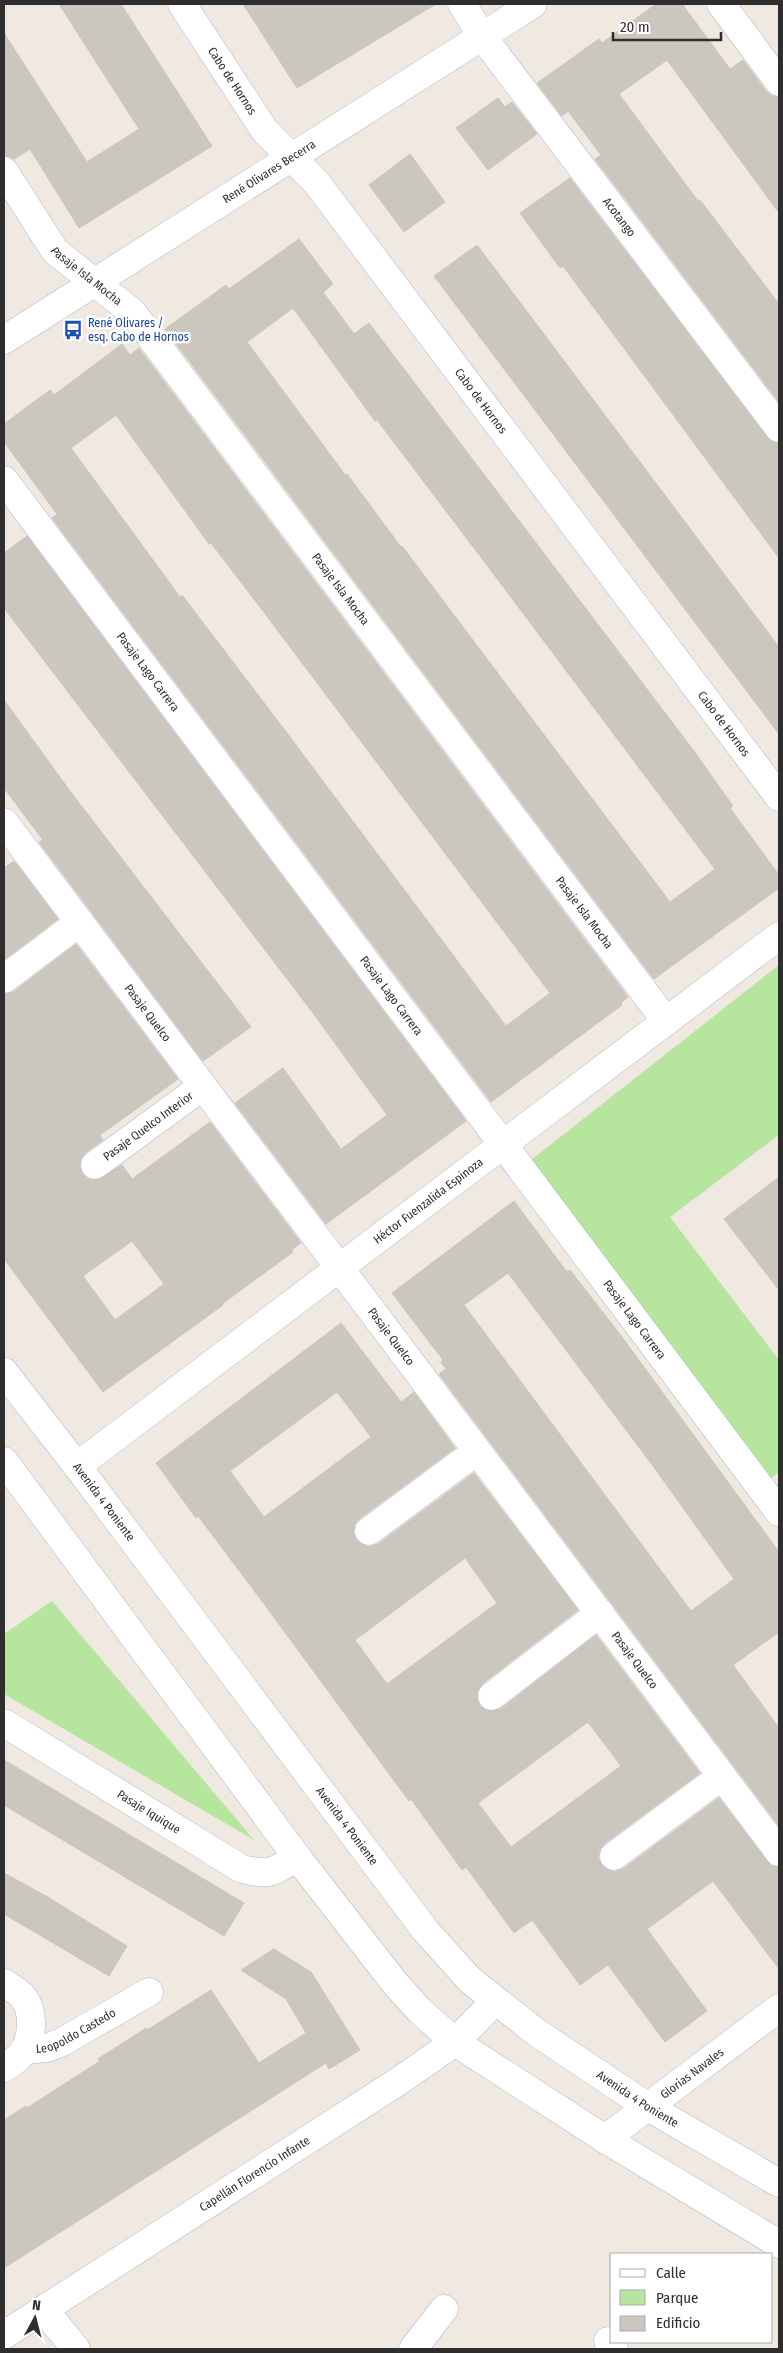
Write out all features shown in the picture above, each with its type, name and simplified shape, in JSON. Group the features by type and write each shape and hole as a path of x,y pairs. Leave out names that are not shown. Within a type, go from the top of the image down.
{"street":[{"name":"Cabo de Hornos","path":"182,4 265,131 316,182 779,797"},
{"name":"Acotango","path":"462,4 482,36 779,428"},
{"name":"René Olivares Becerra","path":"4,340 533,4"},
{"path":"720,4 779,82"},
{"name":"Pasaje Isla Mocha","path":"4,171 56,251 132,312 666,1022"},
{"name":"Pasaje Lago Carrera","path":"4,480 779,1512"},
{"name":"Pasaje Quelco","path":"4,822 779,1852"},
{"path":"4,979 80,922"},
{"name":"Héctor Fuenzalida Espinoza","path":"78,1466 779,936"},
{"name":"Pasaje Quelco Interior","path":"95,1165 203,1086"},
{"name":"Avenida 4 Poniente","path":"4,1372 78,1466 425,1930 470,1980 494,2002 648,2107 779,2183"},
{"path":"369,1531 477,1450"},
{"path":"4,1462 297,1857 394,1982 420,2011 455,2042 605,2139 779,2244"},
{"path":"492,1696 600,1613"},
{"name":"Pasaje Iquique","path":"4,1724 242,1868 256,1872 273,1872 297,1857"},
{"path":"614,1856 722,1776"},
{"path":"4,1983 23,1997 28,2008 31,2019 30,2034 24,2050"},
{"name":"Leopoldo Castedo","path":"4,2068 16,2060 24,2050 48,2048 62,2042 149,1992"},
{"name":"Capellán Florencio Infante","path":"4,2335 399,2081 455,2042 494,2002"},
{"name":"Glorias Navales","path":"605,2139 779,2008"},
{"path":"413,2349 444,2309"},
{"path":"44,2310 76,2349"}],"green space":[{"path":"779,965 779,1135 670,1217 779,1360 779,1472 769,1480 531,1160"},
{"path":"52,1601 254,1840 4,1694 4,1634"}],"building":[{"path":"59,4 121,4 212,146 79,228 30,149 14,159 4,155 4,33 87,162 139,129"},
{"path":"243,4 436,4 297,88"},
{"path":"656,4 682,4 730,69 743,60 766,91 772,96 779,97 779,213 667,60 619,94 698,201 700,200 779,304 779,402 595,159 601,155 568,111 562,116 537,83 599,39 602,43"},
{"path":"498,98 505,107 512,102 537,134 488,170 456,128"},
{"path":"410,154 445,202 404,232 369,185"},
{"path":"570,178 767,437 773,442 779,443 779,558 563,266 560,268 520,213"},
{"path":"299,239 333,284 323,292 354,334 369,323 694,751 733,806 730,808 779,875 779,888 654,979 165,329 226,285 229,289","holes":["293,308 375,421 377,420 715,869 670,902 347,474 346,476 247,342"]},
{"path":"477,245 779,647 779,734 434,276"},
{"path":"122,344 130,355 139,348 628,997 621,1003 622,1005 491,1102 52,518 57,514 4,442 4,424 50,390 54,395","holes":["116,415 209,544 211,543 266,615 550,993 506,1026 287,733 182,595 180,597 71,448"]},
{"path":"27,536 466,1121 326,1224 235,1103 283,1068 341,1149 387,1115 313,1013 4,608 4,553"},
{"path":"4,700 70,791 251,1027 203,1061 39,842 43,840 4,788"},
{"path":"14,861 58,919 4,960 4,868"},
{"path":"76,944 178,1079 100,1135 103,1140 86,1152 81,1159 80,1167 83,1175 89,1179 97,1180 122,1165 132,1179 210,1122 301,1243 291,1250 293,1252 223,1305 103,1392 4,1259 4,994 13,992","holes":["132,1241 164,1284 115,1320 83,1276"]},
{"path":"779,1177 779,1290 724,1219"},
{"path":"514,1201 567,1272 570,1270 622,1337 779,1552 779,1632 733,1665 779,1728 779,1826 439,1374 446,1369 441,1362 443,1360 392,1293","holes":["508,1273 653,1466 734,1579 691,1611 464,1305"]},
{"path":"341,1323 401,1402 414,1392 455,1448 360,1518 355,1524 353,1532 357,1541 370,1547 378,1544 474,1473 578,1610 482,1684 478,1690 477,1698 480,1706 486,1710 494,1711 502,1708 596,1635 700,1773 605,1843 600,1849 598,1857 602,1866 615,1872 623,1869 719,1798 767,1861 772,1866 779,1867 779,1969 713,1881 647,1929 707,2011 665,2042 608,1965 580,1985 532,1920 514,1933 466,1867 462,1870 411,1799 409,1801 253,1589 198,1516 196,1518 156,1463","holes":["337,1392 371,1437 264,1517 230,1471","465,1558 497,1603 387,1684 355,1640","588,1722 621,1766 511,1847 478,1803"]},
{"path":"4,1760 244,1903 224,1936 4,1805"},
{"path":"4,1873 46,1896 127,1946 109,1976 4,1914"},
{"path":"274,1949 311,1972 360,2050 329,2069 326,2063 4,2268 4,2120 26,2106 27,2108 100,2061 98,2059 146,2028 147,2030 211,1990 259,2063 306,2033 286,1999 241,1970"}],"place":[{"name":"René Olivares / esq. Cabo de Hornos","path":"73,330"}]}
